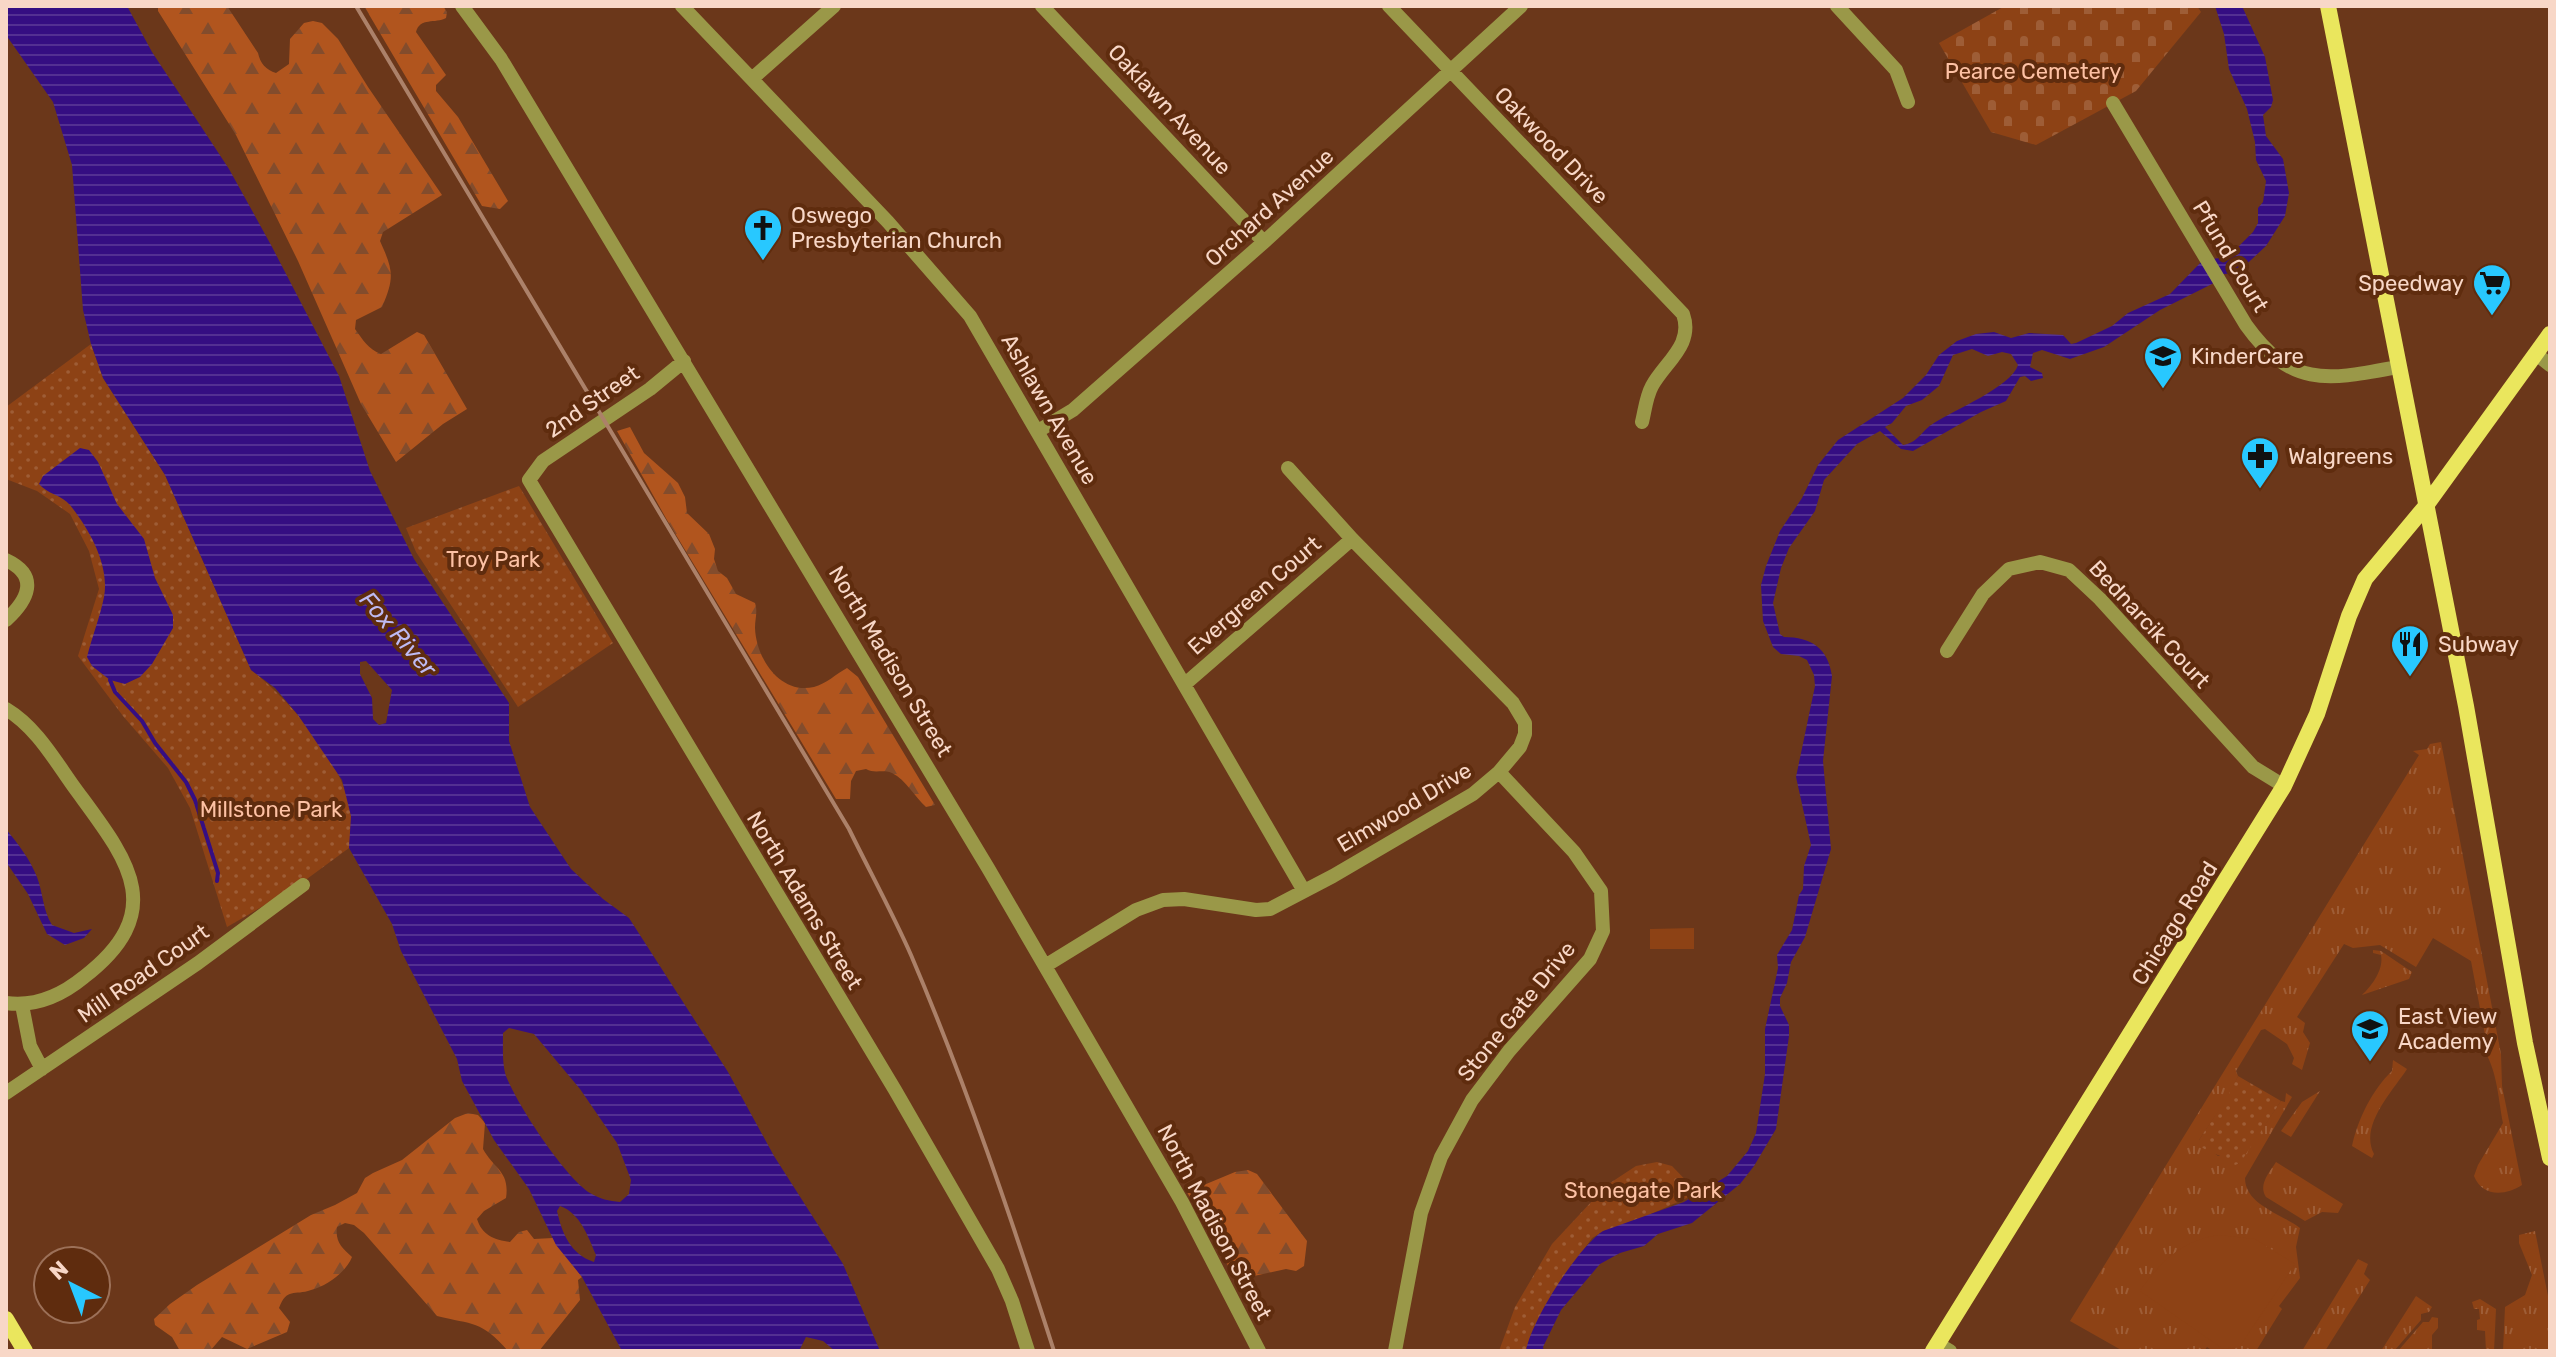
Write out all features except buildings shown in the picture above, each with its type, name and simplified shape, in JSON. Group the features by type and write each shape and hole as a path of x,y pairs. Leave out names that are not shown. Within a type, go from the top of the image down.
{"main road":[{"path":"2328,6 2466,706 2525,1043 2550,1158"},
{"name":"Chicago Road","path":"1940,1349 2284,786 2317,714 2365,579 2425,507 2550,334"},
{"path":"6,1319 25,1351"}],"street":[{"name":"North Madison Street","path":"462,6 501,59 881,686 1175,1188 1259,1351"},
{"name":"Ashlawn Avenue","path":"682,6 888,222 970,316 1304,891"},
{"path":"753,78 834,6"},
{"name":"Oaklawn Avenue","path":"1042,6 1264,242"},
{"name":"Oakwood Drive","path":"1389,6 1683,314 1686,332 1683,341 1653,384 1642,422"},
{"name":"Orchard Avenue","path":"1038,431 1073,410 1264,242 1521,6"},
{"path":"1837,6 1896,70 1908,102"},
{"name":"Pfund Court","path":"2113,103 2256,339 2289,367 2312,377 2336,377 2398,367"},
{"path":"2536,354 2550,365"},
{"name":"2nd Street","path":"529,480 543,461 650,389 684,361"},
{"name":"Elmwood Drive","path":"1045,966 1136,910 1163,900 1184,899 1256,910 1270,909 1473,794 1499,772 1520,747 1525,734 1521,712 1352,539 1288,468"},
{"name":"North Adams Street","path":"529,480 895,1090 998,1269 1028,1351"},
{"name":"Evergreen Court","path":"1185,684 1352,539"},
{"path":"6,560 25,575 28,585 25,598 6,620"},
{"name":"Bednarcik Court","path":"1947,651 1983,594 2009,569 2040,562 2069,570 2100,599 2253,767 2284,786"},
{"path":"6,709 27,724 43,743 117,847 130,874 133,895 132,916 125,937 102,964 51,998 22,1005 6,1003"},
{"name":"Stone Gate Drive","path":"1395,1351 1421,1213 1441,1157 1472,1100 1551,1000 1590,959 1603,931 1601,891 1574,852 1499,772"},
{"name":"Mill Road Court","path":"6,1093 198,963 303,885"},
{"path":"22,1005 30,1046 42,1069"}],"green space":[{"path":"158,6 227,6 262,63 276,73 289,64 290,39 304,23 322,23 338,39 442,195 383,232 380,241 390,267 389,288 382,307 356,320 355,329 369,347 381,354 417,332 424,335 467,409 396,462 361,404 298,261 236,135 158,11"},
{"path":"364,6 443,6 447,12 446,18 421,24 416,32 446,75 436,85 436,91 458,117 508,201 500,209 482,206"},
{"name":"Pearce Cemetery","path":"2005,6 2197,6 2201,12 2136,91 2036,145 1991,132 1939,43"},
{"name":"Millstone Park","path":"91,344 103,378 165,475 251,670 282,698 314,736 328,756 347,798 351,821 349,848 296,887 227,927 190,808 168,768 123,716 78,656 99,589 89,551 70,514 37,491 6,479 6,407"},
{"path":"630,427 644,453 678,483 685,497 687,513 709,534 718,571 727,578 736,594 755,603 756,639 772,672 781,680 802,688 818,686 847,668 858,677 935,805 926,807 892,773 866,769 856,771 851,781 850,799 836,799 667,520 617,431"},
{"name":"Troy Park","path":"519,486 613,643 518,707 416,552 406,528"},
{"path":"2441,742 2501,1054 2502,1086 2522,1185 2501,1193 2488,1191 2474,1176 2503,1123 2493,1070 2478,1043 2486,1040 2471,961 2433,938 2416,967 2380,945 2353,948 2344,944 2297,1017 2305,1023 2303,1032 2310,1043 2302,1070 2292,1064 2294,1058 2287,1044 2265,1029 2261,1030 2236,1071 2238,1076 2230,1094 2199,1140 2218,1156 2225,1156 2238,1164 2281,1101 2285,1102 2286,1093 2292,1097 2245,1178 2251,1195 2258,1202 2300,1228 2296,1247 2300,1278 2279,1306 2282,1309 2256,1351 2213,1351 2207,1347 2204,1351 2123,1351 2070,1321 2419,755 2413,751"},
{"path":"1694,928 1694,949 1650,949 1650,929"},
{"path":"2373,950 2381,951 2412,972 2409,979 2362,995 2381,966 2381,955 2373,953"},
{"path":"2393,1060 2407,1069 2374,1121 2370,1143 2374,1154 2372,1158 2352,1146 2362,1115 2378,1087 2392,1071"},
{"path":"2238,1076 2281,1101 2240,1163 2235,1165 2200,1146 2199,1140"},
{"path":"2320,1091 2291,1137 2281,1131 2302,1102"},
{"path":"468,1113 478,1115 485,1123 483,1149 503,1176 507,1189 506,1198 477,1219 482,1229 494,1238 510,1242 519,1232 527,1230 534,1239 553,1238 582,1277 578,1280 580,1300 539,1351 508,1351 483,1329 437,1316 364,1233 354,1225 345,1223 337,1227 337,1237 342,1248 352,1257 349,1263 341,1273 323,1285 285,1297 279,1308 290,1322 287,1332 247,1349 222,1337 210,1351 180,1351 172,1337 155,1325 154,1319 197,1285 311,1215 357,1193 365,1178 402,1160 455,1118"},
{"name":"Stonegate Park","path":"1657,1162 1672,1166 1698,1193 1592,1238 1552,1294 1526,1351 1499,1351 1515,1307 1552,1244 1607,1185 1636,1166"},
{"path":"2276,1162 2343,1204 2338,1213 2322,1212 2305,1221 2266,1197 2264,1184"},
{"path":"1248,1170 1257,1174 1307,1241 1304,1266 1296,1271 1286,1269 1236,1280 1187,1192 1235,1172"},
{"path":"2535,1231 2550,1306 2550,1351 2503,1351 2505,1307 2525,1295 2532,1275 2519,1243 2519,1235"},
{"path":"2219,1235 2255,1239 2295,1264 2240,1346 2223,1349 2140,1291 2173,1254 2194,1242"},
{"path":"2358,1259 2368,1264 2364,1274 2370,1280 2325,1351 2302,1351"},
{"path":"2416,1296 2432,1307 2429,1312 2421,1314 2421,1320 2394,1351 2381,1351"},
{"path":"2480,1299 2496,1309 2494,1351 2486,1351 2485,1331 2477,1330 2479,1309 2474,1309 2472,1302"},
{"path":"2432,1317 2438,1318 2438,1328 2432,1335 2432,1351 2398,1351 2423,1322 2429,1322"}],"water":[{"name":"Fox River","path":"6,6 127,6 152,52 229,169 339,376 370,471 414,559 509,703 509,741 530,807 571,869 629,918 728,1072 774,1156 843,1264 880,1351 835,1351 823,1341 806,1337 799,1351 622,1351 582,1277 556,1245 529,1189 494,1140 462,1081 457,1059 401,951 392,924 349,848 351,816 342,780 298,715 275,688 251,670 165,475 103,378 83,310 72,165 53,102 6,35","holes":["366,661 392,690 386,723 379,725 373,719 372,698 360,674 360,662","509,1028 534,1034 580,1089 617,1143 631,1180 629,1194 620,1202 590,1193 568,1172 543,1139 506,1076 503,1033","560,1206 578,1220 596,1255 594,1262 579,1254 568,1242 557,1211"]},
{"path":"2215,6 2242,6 2265,57 2273,100 2263,115 2266,136 2283,159 2289,193 2285,216 2266,246 2237,273 2224,274 2212,284 2160,310 2104,347 2070,359 2042,350 2033,353 2030,367 2042,373 2043,378 2031,381 2025,376 2020,377 2006,401 1913,451 1901,449 1880,431 1857,444 1824,480 1815,511 1789,548 1773,603 1780,634 1817,646 1827,658 1832,676 1823,761 1831,849 1805,937 1791,962 1780,998 1780,1006 1789,1025 1789,1036 1776,1129 1740,1184 1692,1223 1658,1234 1644,1246 1620,1253 1600,1264 1561,1310 1543,1347 1544,1351 1526,1351 1546,1304 1569,1268 1593,1240 1603,1231 1684,1202 1727,1176 1748,1151 1756,1133 1765,1074 1765,1029 1778,968 1777,955 1792,930 1811,845 1796,777 1815,686 1814,675 1807,660 1781,654 1773,647 1763,621 1761,585 1780,531 1802,498 1818,465 1838,440 1903,398 1926,375 1939,355 1957,341 1994,332 2011,338 2029,333 2063,335 2071,344 2076,343 2112,326 2128,313 2170,294 2203,260 2228,257 2253,232 2258,223 2258,208 2263,202 2266,181 2256,160 2247,109 2229,69 2224,34","holes":["1972,349 1988,356 2002,352 2011,354 2018,365 1994,390 1934,423 1908,444 1903,445 1885,427 1906,406 1922,400 1939,386 1953,355"]},
{"path":"80,448 89,450 98,462 117,504 144,539 155,578 173,615 173,628 152,664 140,677 125,684 110,680 92,666 87,657 105,585 96,548 70,505 39,484 43,476"},
{"path":"6,829 34,870 52,925 74,933 92,929 84,938 65,945 47,934 28,894 6,862"}],"waterway":[{"path":"110,680 115,692 142,721 186,782 195,800 218,873 217,881"}],"railway":[{"path":"356,6 849,829 904,939 950,1052 1054,1351"}],"place":[{"name":"Oswego Presbyterian Church","path":"763,262"},
{"name":"Speedway","path":"2492,317"},
{"name":"KinderCare","path":"2163,390"},
{"name":"Walgreens","path":"2260,490"},
{"name":"Subway","path":"2410,678"},
{"name":"East View Academy","path":"2370,1063"}]}
